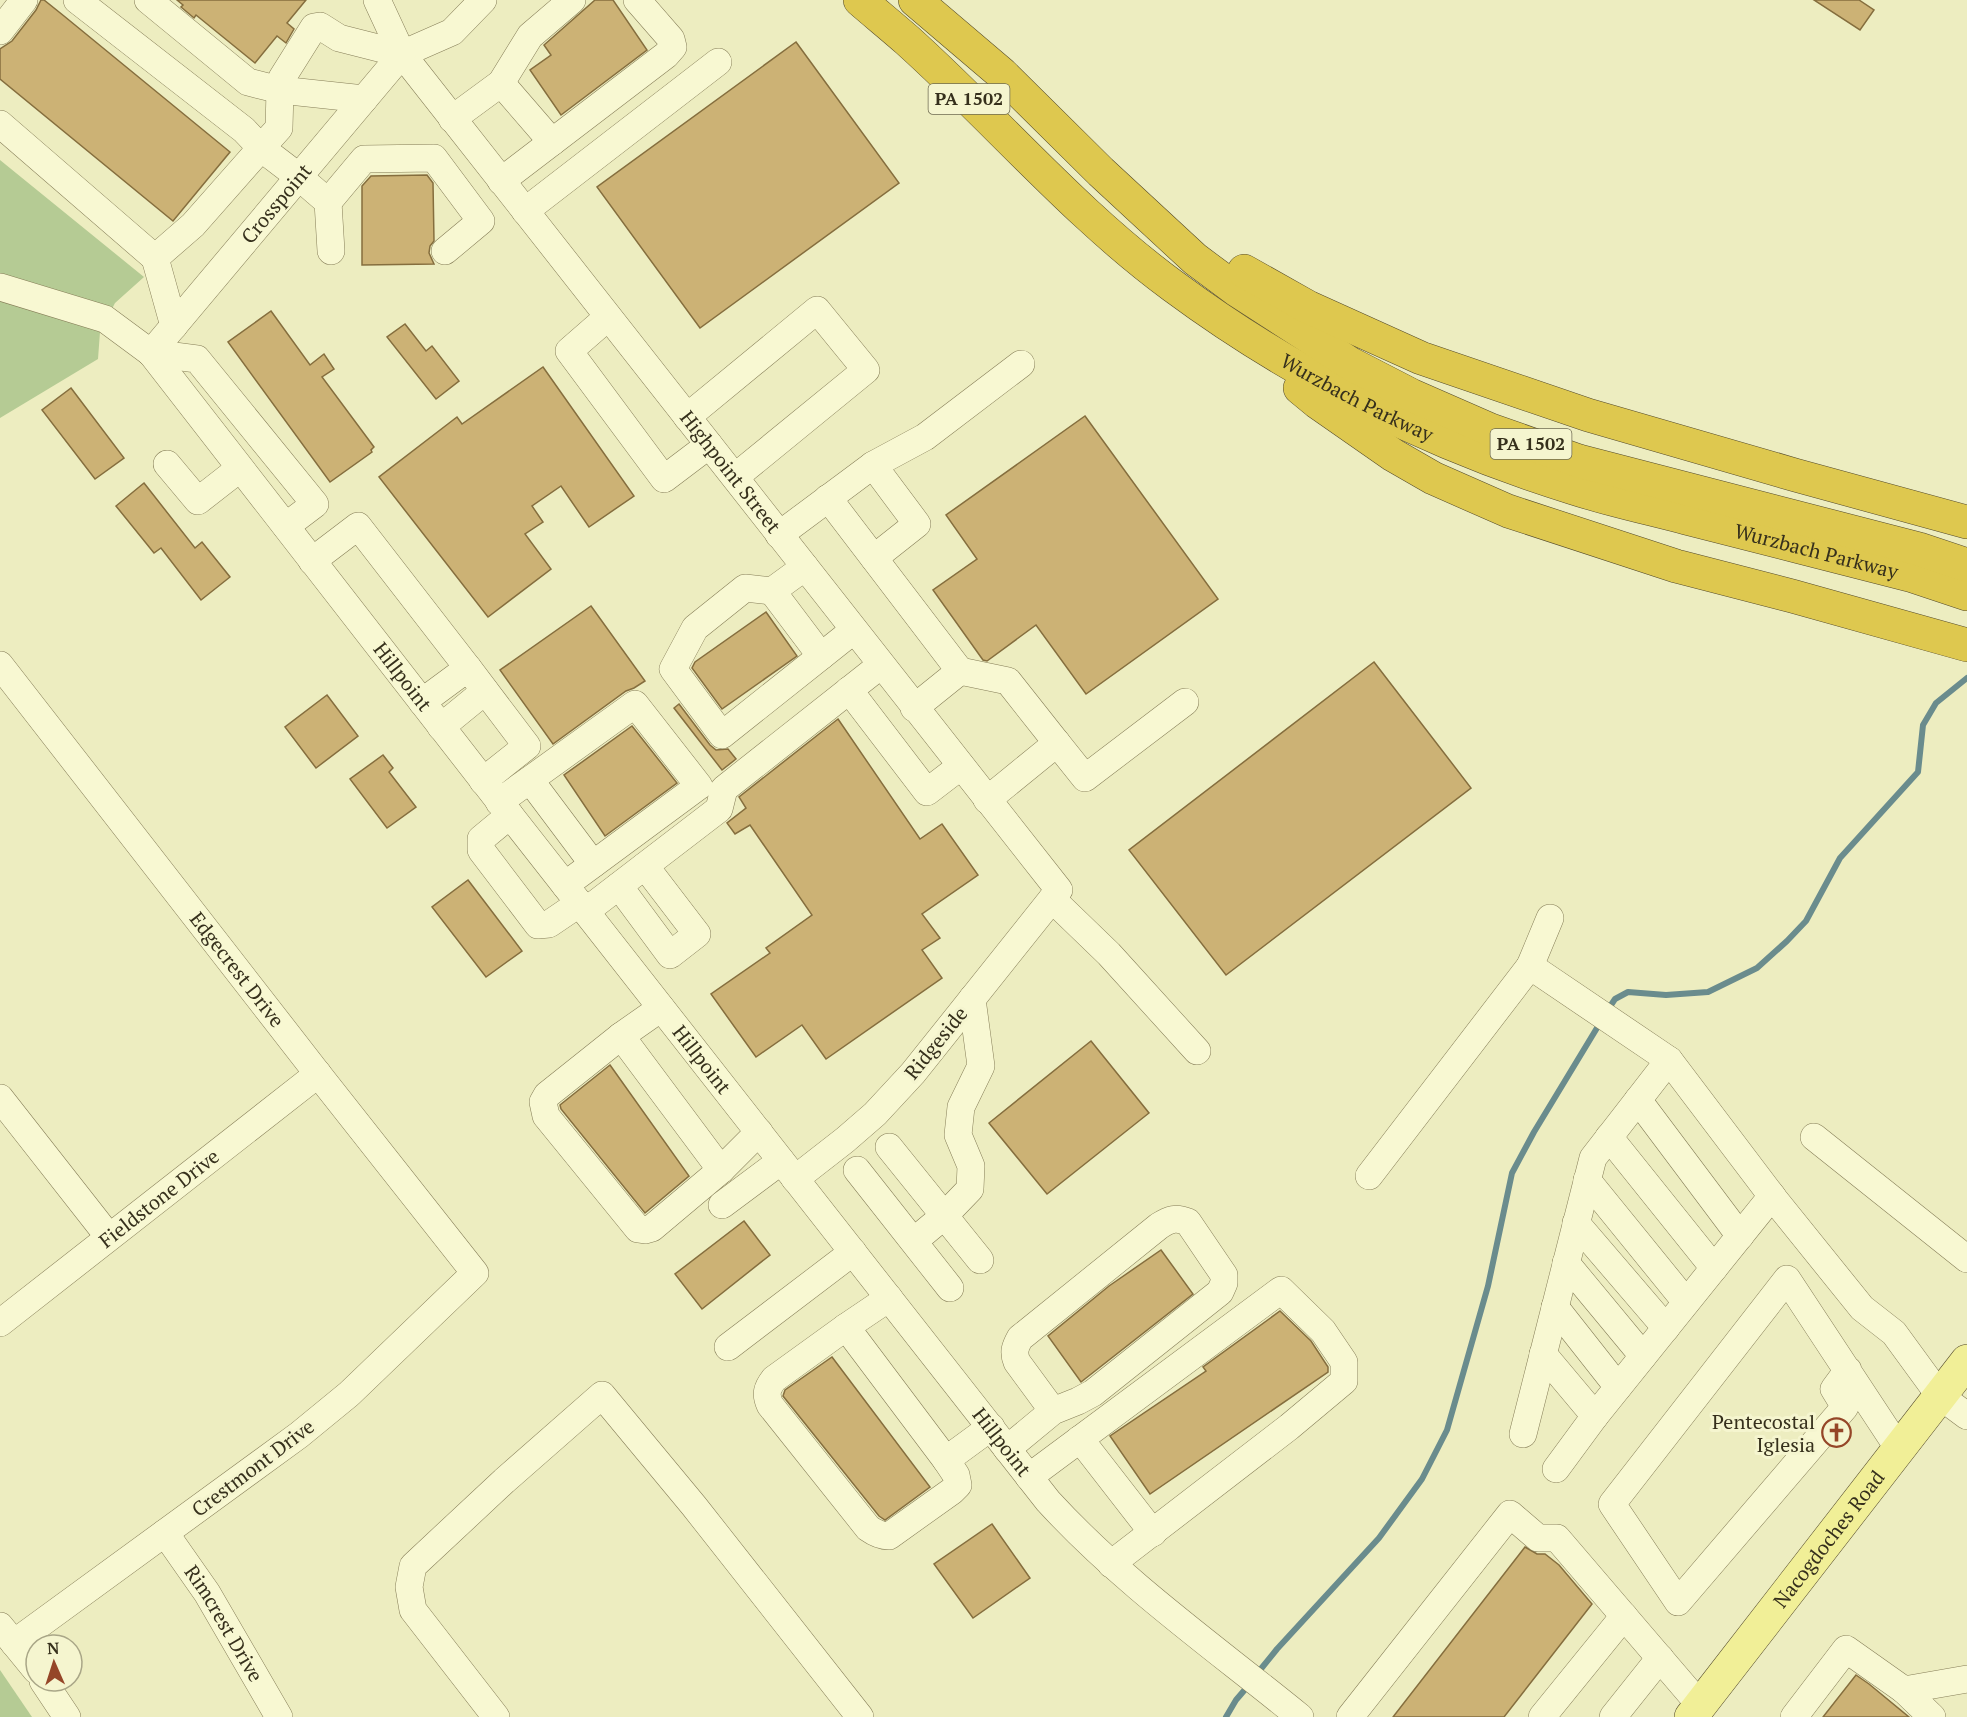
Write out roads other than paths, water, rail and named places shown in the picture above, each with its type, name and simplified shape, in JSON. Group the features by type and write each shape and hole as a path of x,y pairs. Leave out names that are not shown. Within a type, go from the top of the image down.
{"highway":[{"name":"Wurzbach Parkway","path":"860,0 915,48 1074,203 1171,285 1221,321 1333,388 1481,456 1574,489 1913,576 1967,594"},
{"name":"Wurzbach Parkway","path":"915,0 1002,74 1101,172 1195,259 1238,291 1351,364 1411,395 1491,430 1579,461 1919,549 1967,565"},
{"path":"1146,214 1308,308 1421,358 1588,415 1967,522"},
{"path":"1221,321 1317,402 1393,455 1433,477 1508,511 1676,566 1967,645"}],"main road":[{"name":"Nacogdoches Road","path":"1696,1711 1967,1360"}],"street":[{"path":"0,31 24,0"},
{"path":"77,0 244,130 261,147 328,202"},
{"path":"148,0 248,82 280,90 364,99"},
{"path":"155,258 193,225 279,128 282,78 314,27 320,26 339,38 402,54 452,32 483,0"},
{"path":"452,118 501,83 530,36 572,0"},
{"path":"501,181 666,55 673,47 670,39 637,0"},
{"name":"Highpoint Street","path":"375,1 402,54 961,766 1055,895 1197,1051"},
{"name":"Crosspoint","path":"151,353 402,54"},
{"path":"525,211 718,62"},
{"path":"501,83 552,142"},
{"path":"0,124 155,258 174,326"},
{"path":"331,251 328,202 363,159 434,158 481,221 445,251"},
{"path":"0,287 105,319 151,353 197,359 315,504 285,526"},
{"path":"687,417 817,310 866,370 735,477"},
{"path":"608,317 569,351 664,479 709,445"},
{"name":"Hillpoint","path":"151,353 239,469 1029,1477 1072,1527 1111,1564 1196,1636 1300,1717"},
{"path":"779,535 873,465 925,437 1021,364"},
{"path":"167,464 198,501 239,469"},
{"path":"873,465 917,524 874,558"},
{"path":"828,498 960,671 1008,681 1085,778 1185,702"},
{"path":"312,561 358,526 527,746 498,799 482,839 481,850 538,925 549,924 577,900 618,886 645,866 719,809 724,789 881,665"},
{"path":"805,567 772,591 745,588 695,628 673,669 722,735 854,630"},
{"path":"772,591 821,656"},
{"name":"Edgecrest Drive","path":"0,665 475,1273"},
{"path":"422,702 468,668"},
{"path":"914,708 960,671"},
{"path":"849,690 927,792 961,766"},
{"path":"441,727 485,691"},
{"path":"498,799 530,780 636,704 699,786 593,864 577,900"},
{"path":"987,800 1057,743"},
{"path":"530,780 593,864"},
{"path":"618,886 670,955 697,934 645,866"},
{"name":"Ridgeside","path":"722,1205 845,1140 875,1114 913,1073 1055,895"},
{"path":"1369,1176 1530,966 1550,918"},
{"path":"1530,966 1669,1060 1772,1196 1862,1308 1894,1333 1940,1396 1967,1416"},
{"path":"914,1241 944,1216 970,1189 971,1167 958,1135 960,1107 981,1066 972,999"},
{"path":"661,1008 621,1036 547,1095 543,1102 546,1116 638,1228 645,1230 652,1228 721,1170 759,1132"},
{"path":"621,1036 721,1170"},
{"path":"1523,1434 1593,1158 1669,1060"},
{"name":"Fieldstone Drive","path":"0,1323 318,1074"},
{"path":"0,1098 109,1237"},
{"path":"1638,1100 1740,1236"},
{"path":"1609,1137 1713,1269"},
{"path":"1814,1137 1967,1259"},
{"path":"889,1147 980,1260"},
{"path":"857,1170 950,1288"},
{"path":"1587,1180 1686,1302"},
{"path":"1556,1468 1618,1387 1772,1196"},
{"path":"1007,1449 1053,1411 1093,1393 1220,1292 1224,1283 1224,1275 1188,1222 1179,1218 1170,1219 1159,1226 1020,1338 1015,1347 1017,1362 1053,1411"},
{"path":"1576,1223 1666,1329"},
{"path":"728,1347 853,1252"},
{"path":"1566,1263 1644,1356"},
{"name":"Crestmont Drive","path":"7,1634 165,1533 299,1436 350,1394 475,1273"},
{"path":"1848,1370 1834,1389 1845,1407 1678,1602 1612,1504 1787,1279 1848,1370 1899,1449"},
{"path":"1029,1477 1281,1290 1323,1331 1344,1362 1344,1381 1289,1427 1111,1564"},
{"path":"846,1327 956,1475 958,1485 952,1491 889,1536 876,1534 868,1528 766,1396 768,1386 774,1379 846,1327 889,1298"},
{"path":"1555,1307 1618,1387"},
{"path":"1543,1354 1595,1416"},
{"path":"496,1717 413,1610 408,1587 413,1566 504,1481 602,1395 694,1506 860,1717"},
{"path":"946,1460 991,1427"},
{"path":"1080,1439 1153,1533"},
{"path":"1357,1714 1510,1514 1538,1538 1557,1538 1660,1658 1696,1711"},
{"name":"Rimcrest Drive","path":"165,1533 207,1593 279,1717"},
{"path":"1542,1717 1624,1616"},
{"path":"7,1634 24,1655"},
{"path":"1794,1717 1846,1649 1904,1690 1932,1717"},
{"path":"1613,1717 1660,1658"},
{"path":"1904,1690 1967,1678"},
{"path":"52,1693 67,1717"}],"waterway":[{"path":"1607,1011 1615,999 1628,992 1666,995 1708,992 1757,968 1787,941 1806,921 1840,858 1918,772 1923,725 1936,703 1967,678"},
{"path":"1256,1675 1379,1538 1422,1479 1447,1430 1488,1286 1512,1173 1600,1023"},
{"path":"1226,1717 1248,1686"}],"place":[{"name":"Pentecostal Iglesia","path":"1836,1433"}]}
